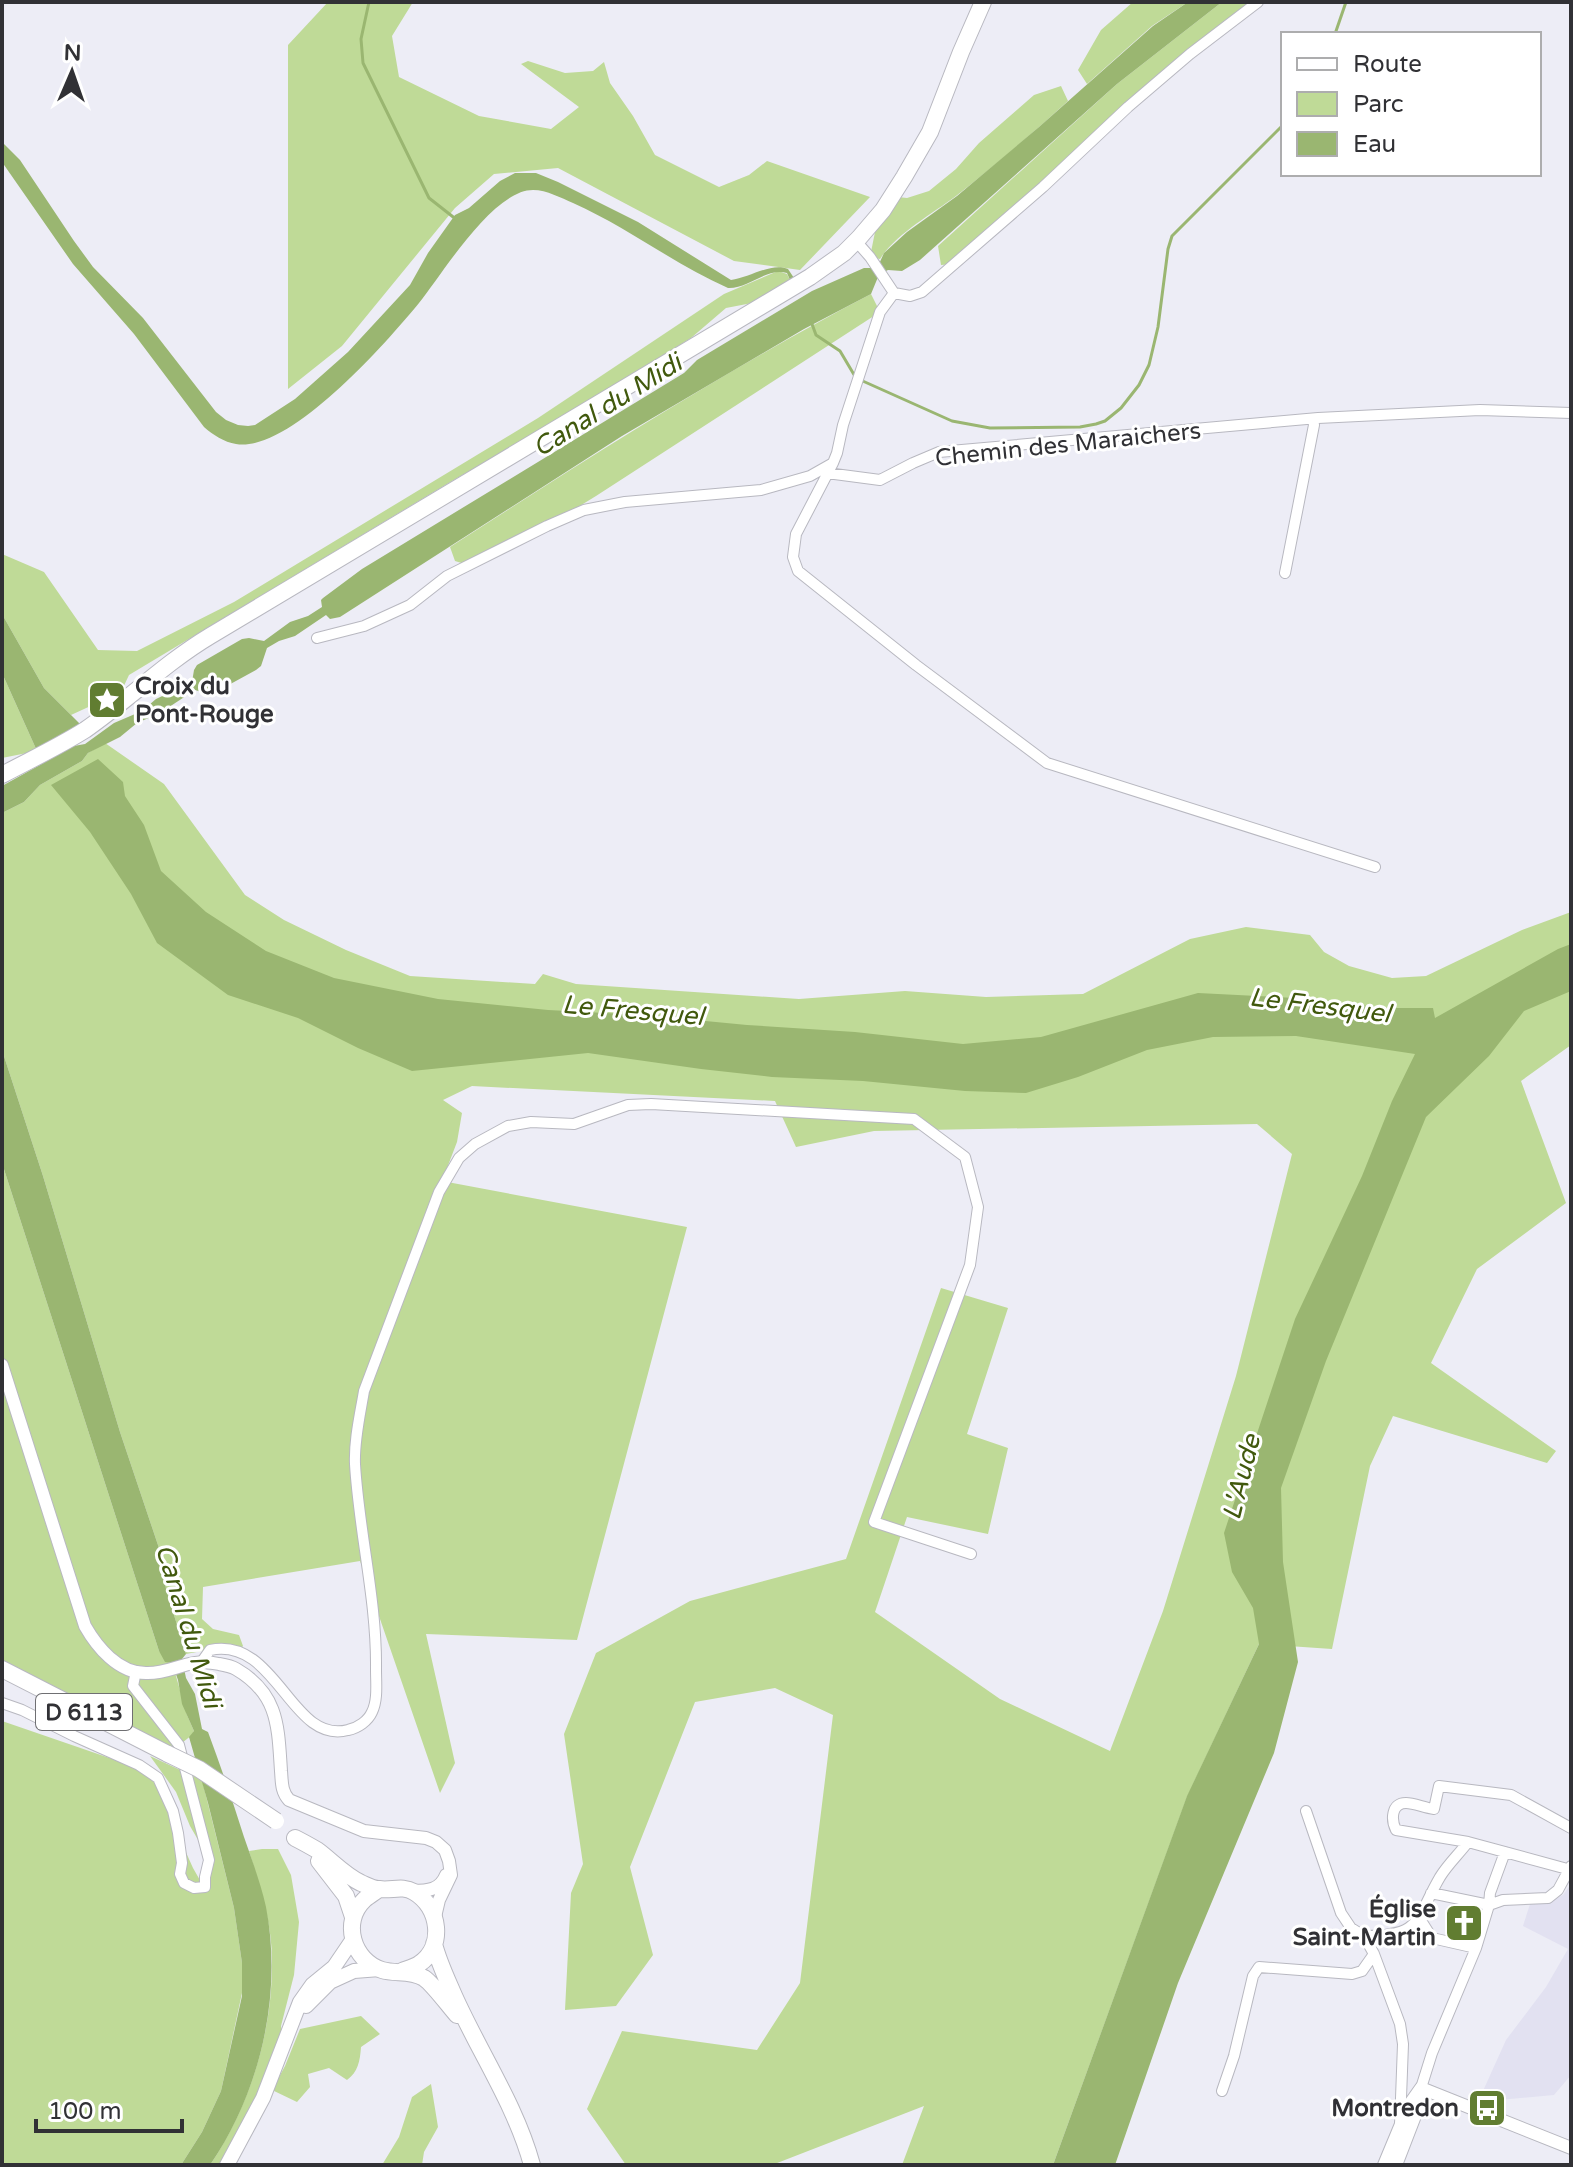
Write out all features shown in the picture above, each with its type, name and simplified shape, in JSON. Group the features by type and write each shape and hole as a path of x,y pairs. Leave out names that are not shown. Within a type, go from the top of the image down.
{"main road":[{"path":"9,771 85,729 184,652 810,277 844,253 883,210 930,132 983,3"},
{"name":"D 6113","path":"2,1669 199,1769 276,1821 333,1878 346,1896 353,1917"},
{"name":"D 6113","path":"295,1838 316,1850 349,1877 379,1889"},
{"path":"380,1969 360,1955 353,1939 353,1917 362,1901 379,1889 398,1887 413,1891 427,1902 437,1928 431,1952 420,1963 402,1971"},
{"path":"227,2165 263,2098 300,2002 312,1985 334,1967 353,1939"},
{"path":"434,1944 467,2027 497,2081 528,2148 532,2165"},
{"path":"291,2025 330,1982 354,1971 380,1969 402,1971 424,1978 467,2027"}],"street":[{"path":"856,241 894,293 910,296 922,292 1043,187 1128,107 1258,2"},
{"path":"894,293 880,312 843,425 837,453 796,534 793,557 798,571 1047,763 1375,867"},
{"name":"Chemin des Maraichers","path":"830,468 880,480 939,452 1313,419 1480,410 1571,413"},
{"path":"1285,573 1313,419"},
{"path":"317,638 364,626 410,605 447,576 584,510 625,502 761,490 830,468"},
{"path":"198,1661 210,1650 223,1647 248,1657 265,1668 300,1712 327,1730 346,1731 360,1726 372,1714 376,1693 377,1631 355,1462 358,1426 369,1377 439,1192 459,1158 475,1144 508,1126 531,1122 574,1124 628,1105 914,1119 965,1157 978,1207 970,1265 874,1522 971,1554"},
{"path":"2,1365 85,1626 94,1643 108,1657 136,1671 145,1673 198,1661 234,1667 254,1682 277,1718 282,1789 289,1800 364,1831 426,1838 445,1850 451,1875 435,1917"},
{"path":"2,1703 139,1765 158,1778 173,1811 182,1863 180,1874 184,1883 194,1888 205,1887 209,1860 179,1745 133,1686 136,1671"},
{"path":"1431,1893 1489,1905 1503,1900 1548,1898 1558,1890 1570,1868 1468,1842 1396,1830 1392,1823 1394,1811 1400,1804 1408,1802 1434,1809 1439,1786 1511,1795 1571,1828"},
{"path":"1306,1811 1341,1913 1351,1928 1364,1936 1374,1954 1400,2024 1403,2074 1399,2117 1405,2129 1396,2165"},
{"path":"1364,1936 1387,1936 1406,1930 1420,1919 1447,1867 1468,1842"},
{"path":"1384,2165 1418,2108 1432,2053 1476,1948 1490,1893 1505,1852"},
{"path":"413,1891 440,1886 449,1861"},
{"path":"1420,1919 1432,1938 1476,1948"},
{"path":"1222,2091 1234,2056 1253,1976 1259,1967 1352,1974 1362,1971 1374,1954"},
{"path":"1421,2088 1571,2148"}],"shaded area":[{"path":"1571,1884 1571,2075 1554,2095 1478,2102 1506,2040 1546,1987 1568,1949 1523,1926 1530,1904 1546,1903 1563,1895"}],"green space":[{"path":"328,2 413,2 392,36 399,77 479,116 551,129 579,107 521,64 528,61 565,73 593,71 604,62 610,83 655,155 719,187 749,175 767,161 870,197 800,270 734,261 558,168 494,174 455,208 342,346 288,389 288,45"},
{"path":"1133,2 1188,2 1152,26 1087,84 1078,70 1101,30"},
{"path":"1222,2 1258,2 1190,54 953,264 941,265 938,246 1117,84"},
{"path":"1061,86 1068,101 970,185 905,233 880,259 870,257 888,196 907,198 929,191 1034,95"},
{"path":"778,271 787,274 790,280 752,303 726,308 691,338 543,430 457,478 129,675 121,692 71,715 44,688 2,614 2,554 44,572 98,650 137,651 234,602 538,418 724,294"},
{"path":"871,294 880,312 596,496 547,526 468,565 455,561 450,547 710,384"},
{"path":"2,673 37,751 2,758"},
{"path":"105,743 164,784 245,895 284,920 410,976 535,984 543,974 576,984 799,999 905,991 986,997 1083,994 1190,939 1246,927 1310,935 1324,952 1349,966 1392,978 1426,976 1522,930 1571,912 1571,1045 1521,1081 1566,1203 1477,1269 1431,1363 1556,1451 1547,1463 1393,1416 1370,1466 1332,1649 1259,1644 1187,1797 1053,2165 902,2165 924,2106 772,2165 626,2165 587,2109 622,2031 757,2050 800,1983 833,1715 775,1688 695,1702 630,1867 653,1955 616,2006 565,2010 571,1893 583,1864 564,1734 596,1653 690,1601 846,1559 941,1288 1008,1308 967,1434 1008,1448 988,1534 907,1517 875,1612 1000,1699 1110,1751 1163,1611 1236,1376 1292,1154 1257,1124 874,1131 796,1147 775,1101 472,1086 443,1100 462,1113 457,1142 442,1181 687,1227 577,1640 426,1634 455,1763 440,1793 360,1561 203,1587 202,1619 213,1629 239,1635 243,1646 237,1653 223,1647 186,1654 166,1589 161,1554 2,1050 2,813 24,802 40,785 82,761 88,753"},
{"path":"2,1163 159,1651 172,1662 194,1731 168,1754 2,1669"},
{"path":"2,1721 127,1764 153,1779 205,1889 209,1859 190,1826 176,1792 150,1756 202,1780 234,1908 242,1963 242,1993 221,2091 202,2132 181,2165 2,2165"},
{"path":"278,1849 291,1875 299,1922 294,1975 281,2026 283,2045 227,2165 210,2165 237,2118 247,2093 268,2014 272,1960 270,1932 249,1851"},
{"path":"361,2016 380,2034 361,2047 358,2066 347,2080 329,2068 308,2074 310,2087 297,2102 272,2090 300,2029"},
{"path":"431,2084 438,2127 424,2152 422,2165 382,2165 399,2137 412,2097"}],"water":[{"path":"1188,2 1222,2 1117,84 920,260 902,271 884,272 878,277 871,294 804,329 622,436 340,617 330,619 326,615 295,636 267,648 261,666 256,670 214,693 195,690 160,713 137,723 120,737 88,753 82,761 40,785 24,802 2,813 2,786 74,746 85,744 114,723 142,711 156,699 192,682 197,665 242,639 264,641 290,622 308,616 322,607 323,598 362,569 684,373 697,360 812,291 864,268 874,268 884,253 907,232 957,196 1153,26"},
{"path":"2,142 20,160 93,267 143,318 216,412 238,425 255,425 295,399 348,352 410,285 455,215 515,173 536,173 558,182 638,222 731,280 774,267 788,269 794,278 790,280 787,273 772,273 728,288 573,203 538,190 518,194 502,203 470,235 404,321 336,392 283,431 258,442 236,444 219,438 204,427 134,334 73,264 2,162"},
{"path":"2,614 44,688 80,724 37,751 2,673"},
{"name":"Le Fresquel","path":"98,759 123,782 125,796 144,825 161,871 206,912 266,951 334,978 438,999 855,1032 963,1044 1041,1037 1198,993 1316,999 1383,1008 1433,1008 1435,1018 1571,944 1571,991 1524,1011 1489,1056 1426,1117 1326,1361 1281,1488 1283,1562 1298,1662 1274,1753 1178,1983 1115,2165 1053,2165 1187,1796 1259,1644 1253,1608 1232,1572 1224,1533 1295,1319 1415,1054 1296,1036 1213,1037 1147,1050 1026,1093 772,1077 588,1053 412,1071 298,1018 228,995 157,943 131,894 90,832 51,785"},
{"path":"2,1050 161,1554 166,1589 186,1654 182,1659 186,1678 195,1694 202,1729 208,1732 222,1771 266,1907 271,1940 271,1974 263,2042 242,2106 210,2165 181,2165 202,2132 221,2091 242,1996 242,1963 234,1908 189,1737 194,1731 182,1704 172,1663 165,1662 159,1651 2,1163"}],"waterway":[{"path":"369,2 361,39 363,63 429,198 457,220"},
{"path":"1336,32 1346,2"},
{"path":"812,324 816,335 840,351 856,378 952,421 990,428 1080,427 1105,421 1121,408 1139,385 1149,365 1172,236 1281,127"}],"place":[{"name":"Croix du Pont-Rouge","path":"107,700"},
{"name":"Église Saint-Martin","path":"1464,1923"},
{"name":"Montredon","path":"1487,2108"}],"water label":[{"name":"Canal du Midi","path":"607,405"},
{"name":"L'Aude","path":"1241,1477"},
{"name":"Canal du Midi","path":"189,1626"}]}
